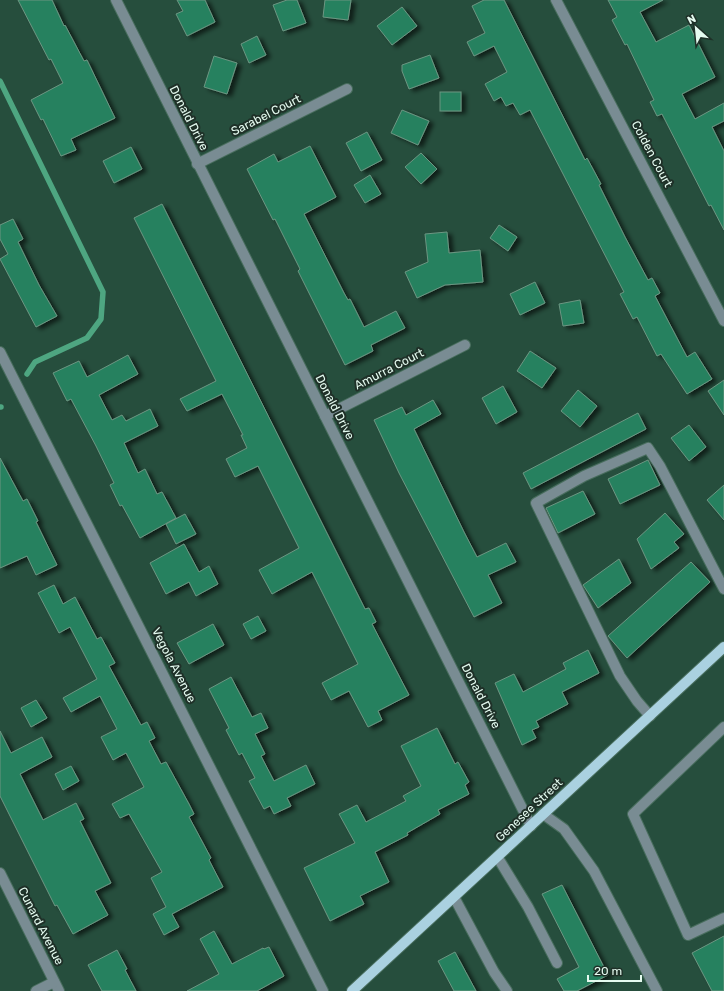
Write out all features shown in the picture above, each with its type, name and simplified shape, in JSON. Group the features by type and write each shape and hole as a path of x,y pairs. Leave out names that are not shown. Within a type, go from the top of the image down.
{"main road":[{"name":"Genesee Street","path":"352,991 498,858 543,814 724,647"}],"street":[{"name":"Donald Drive","path":"116,0 197,164 531,826"},
{"name":"Colden Court","path":"556,0 724,321"},
{"name":"Sarabel Court","path":"197,164 346,89"},
{"name":"Amurra Court","path":"325,416 465,345"},
{"name":"Vegola Avenue","path":"0,352 323,991"},
{"path":"650,716 637,701 620,676 536,503 584,476 648,448 660,466 724,589"},
{"path":"724,727 633,814 688,935 724,918"},
{"path":"543,814 564,829 594,871 657,991"},
{"path":"498,858 528,906 557,963"},
{"name":"Cunard Avenue","path":"0,873 59,991"},
{"path":"454,897 494,972 507,991"},
{"path":"36,991 54,982"}],"building":[{"path":"18,0 52,0 64,26 65,25 84,61 87,60 115,118 71,139 76,150 61,156 43,119 41,120 31,100 63,83 51,59 49,60"},
{"path":"177,0 205,0 215,22 187,36 176,14 183,11"},
{"path":"287,0 297,0 306,23 283,31 273,5"},
{"path":"325,0 351,0 348,20 323,17"},
{"path":"484,0 504,0 585,160 587,158 601,184 599,185 625,237 648,280 652,278 660,293 655,296 687,357 695,352 712,379 687,394 661,354 657,356 637,317 633,319 620,294 624,292 530,110 520,115 513,103 506,106 501,97 494,101 485,84 507,72 494,46 474,56 467,42 485,33 472,6"},
{"path":"608,0 663,0 640,12 656,42 689,25 715,77 682,94 695,119 724,103 724,121 712,127 724,151 724,230 711,205 709,206 662,114 657,116 650,102 654,100 627,44 625,45 612,20 617,17"},
{"path":"402,7 417,26 392,45 377,26"},
{"path":"257,36 266,55 249,63 241,44"},
{"path":"430,55 439,78 409,89 402,71 402,65"},
{"path":"214,56 237,63 227,94 204,87"},
{"path":"440,92 461,92 461,111 440,111"},
{"path":"402,110 429,121 418,145 391,133"},
{"path":"367,132 382,160 361,171 346,143"},
{"path":"310,146 336,197 304,214 344,293 348,300 350,299 364,327 396,311 405,328 371,345 373,351 345,365 298,271 300,269 275,219 273,220 247,169 274,154 278,162"},
{"path":"131,147 142,169 114,183 103,161"},
{"path":"421,153 437,169 421,184 405,167"},
{"path":"370,175 381,194 365,203 354,185"},
{"path":"162,204 365,609 369,608 376,622 372,624 409,695 378,711 382,720 368,727 349,691 331,700 322,683 358,664 312,572 272,594 259,570 299,548 258,466 235,477 226,459 247,448 241,435 243,435 222,394 187,411 180,399 216,381 134,218"},
{"path":"13,219 23,239 18,242 39,285 57,316 36,327 0,259 8,254 0,239 0,225"},
{"path":"499,225 517,237 508,251 490,238"},
{"path":"447,232 449,253 480,250 483,282 445,285 417,298 405,272 428,262 425,234"},
{"path":"535,282 545,303 520,315 510,294"},
{"path":"580,300 584,323 563,326 559,304"},
{"path":"530,351 556,368 542,388 517,371"},
{"path":"128,355 138,374 99,395 112,420 122,415 126,421 150,409 158,426 124,443 138,473 145,469 157,494 162,492 176,518 140,538 122,505 120,506 110,485 114,483 96,446 71,399 67,401 53,373 79,361 87,377"},
{"path":"724,380 724,415 708,391"},
{"path":"503,386 517,412 496,424 482,398"},
{"path":"578,390 597,406 580,427 561,411"},
{"path":"433,400 441,414 414,429 464,532 477,557 506,543 516,562 488,575 502,603 474,617 399,473 374,420 402,407 406,415"},
{"path":"638,413 646,429 531,489 523,473"},
{"path":"689,425 706,447 689,461 671,438"},
{"path":"0,458 23,501 27,499 38,521 36,522 57,565 36,575 27,556 0,568"},
{"path":"648,460 660,485 620,504 608,479"},
{"path":"724,485 724,520 707,500"},
{"path":"583,491 595,514 558,533 546,508"},
{"path":"665,513 684,534 674,542 679,548 651,569 637,539"},
{"path":"185,514 196,534 176,544 166,524"},
{"path":"184,544 199,572 209,566 218,584 196,596 189,582 166,594 150,563"},
{"path":"619,559 631,583 598,608 583,585"},
{"path":"691,562 710,582 627,658 608,636"},
{"path":"54,585 63,604 75,597 97,639 101,637 115,663 109,666 141,725 147,722 155,738 149,741 161,764 166,762 194,814 189,817 211,858 209,860 223,887 172,914 179,927 164,935 153,914 166,907 151,878 162,872 129,814 120,818 112,804 144,787 126,753 113,760 101,737 117,729 100,696 71,712 63,698 97,679 70,627 59,633 38,593"},
{"path":"258,616 266,631 251,639 243,624"},
{"path":"213,624 224,645 189,664 177,643"},
{"path":"588,650 599,673 562,692 568,704 536,721 539,727 532,730 536,738 522,745 495,683 514,674 523,692 566,669 563,663"},
{"path":"231,677 252,717 261,713 268,728 255,734 265,754 261,756 274,781 306,765 315,784 287,798 291,806 274,814 270,806 264,809 249,781 255,778 242,753 239,755 226,730 229,728 209,689"},
{"path":"36,700 47,718 31,727 21,708"},
{"path":"437,728 455,764 458,762 469,782 465,785 469,794 438,810 440,814 407,833 408,835 375,852 389,882 360,896 364,904 330,921 304,868 355,843 339,814 357,805 366,822 406,801 403,796 421,786 401,746"},
{"path":"0,731 11,753 42,737 52,757 20,774 43,820 76,803 84,819 80,821 111,883 95,891 108,915 73,934 57,905 55,906 0,796"},
{"path":"71,766 79,781 63,790 55,774"},
{"path":"562,885 608,975 577,991 564,991 557,979 579,967 542,894"},
{"path":"214,931 232,964 263,948 269,947 284,976 257,991 187,991 219,974 200,939"},
{"path":"724,936 724,991 712,991 692,953"},
{"path":"117,950 136,991 102,991 88,965"},
{"path":"455,952 476,991 454,991 438,961"}],"waterway":[{"path":"0,81 103,292 101,319 87,338 35,362 27,374"}]}
